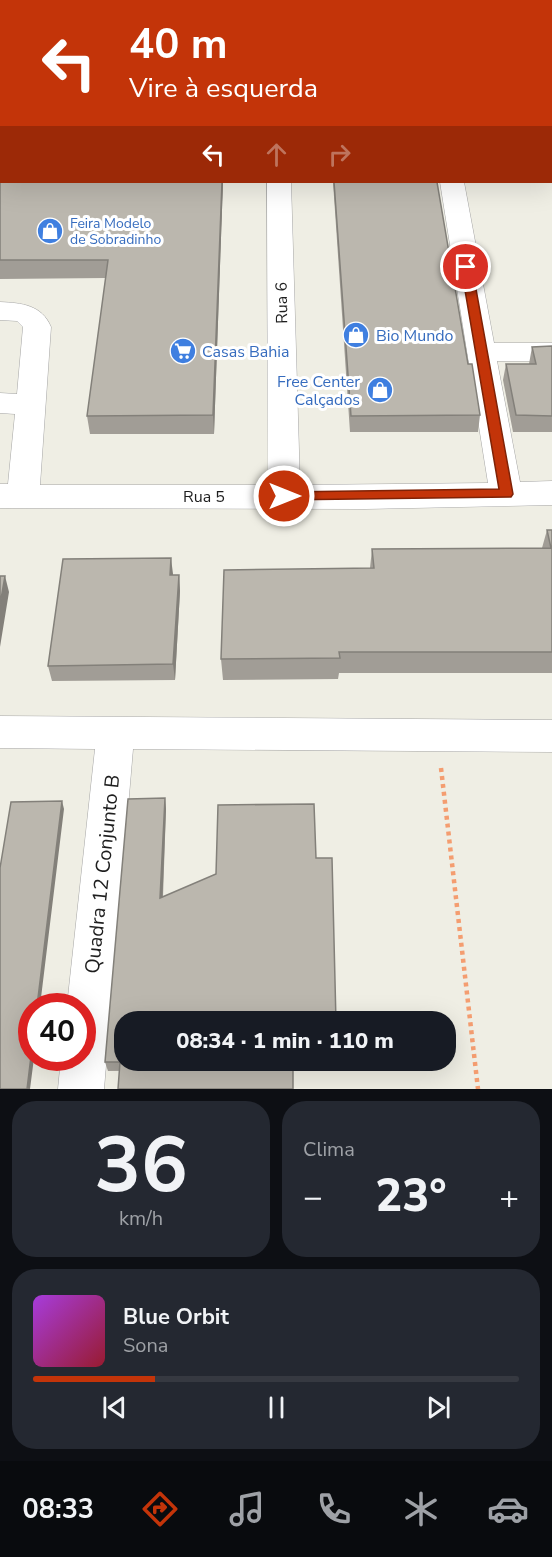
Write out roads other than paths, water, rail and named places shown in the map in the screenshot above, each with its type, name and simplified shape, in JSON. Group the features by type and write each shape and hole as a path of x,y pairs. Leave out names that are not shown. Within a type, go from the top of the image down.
{"street":[{"name":"Rua 6","path":"279,183 284,496"},
{"path":"452,183 506,494"},
{"path":"0,311 22,312 35,320 38,341 31,405 12,496"},
{"path":"481,352 552,352"},
{"path":"0,403 31,405"},
{"name":"Rua 5","path":"12,496 552,493"},
{"path":"0,732 552,736"},
{"name":"Quadra 12 Conjunto B","path":"81,1089 116,732"}],"place":[{"name":"Feira Modelo de Sobradinho","path":"50,231"},
{"name":"Bio Mundo","path":"356,335"},
{"name":"Casas Bahia","path":"183,351"},
{"name":"Free Center Calçados","path":"380,390"}]}
